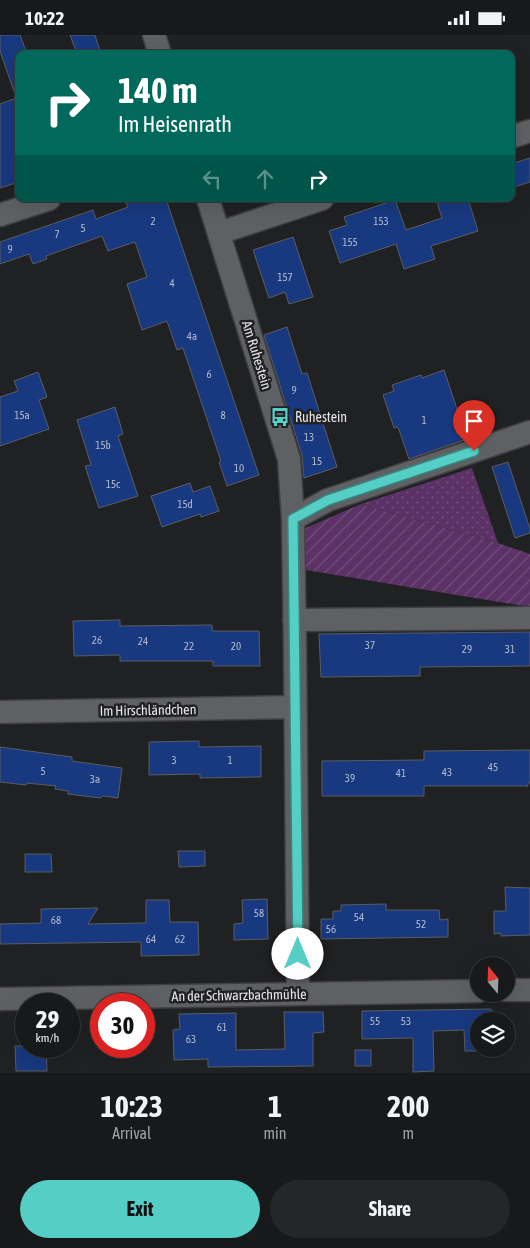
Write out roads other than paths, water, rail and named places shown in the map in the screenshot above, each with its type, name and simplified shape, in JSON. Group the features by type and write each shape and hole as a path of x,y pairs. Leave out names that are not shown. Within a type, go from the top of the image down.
{"street":[{"path":"154,35 159,50"},
{"path":"515,136 530,131"},
{"path":"0,215 40,202"},
{"name":"Am Ruhestein","path":"209,202 290,459 293,519 298,994"},
{"path":"219,233 313,202"},
{"path":"293,519 328,500 530,432"},
{"path":"294,621 530,618"},
{"name":"Im Hirschländchen","path":"0,712 295,707"},
{"path":"515,990 530,990"},
{"name":"An der Schwarzbachmühle","path":"0,999 470,991"}],"place":[{"name":"Ruhestein","path":"280,417"}]}
